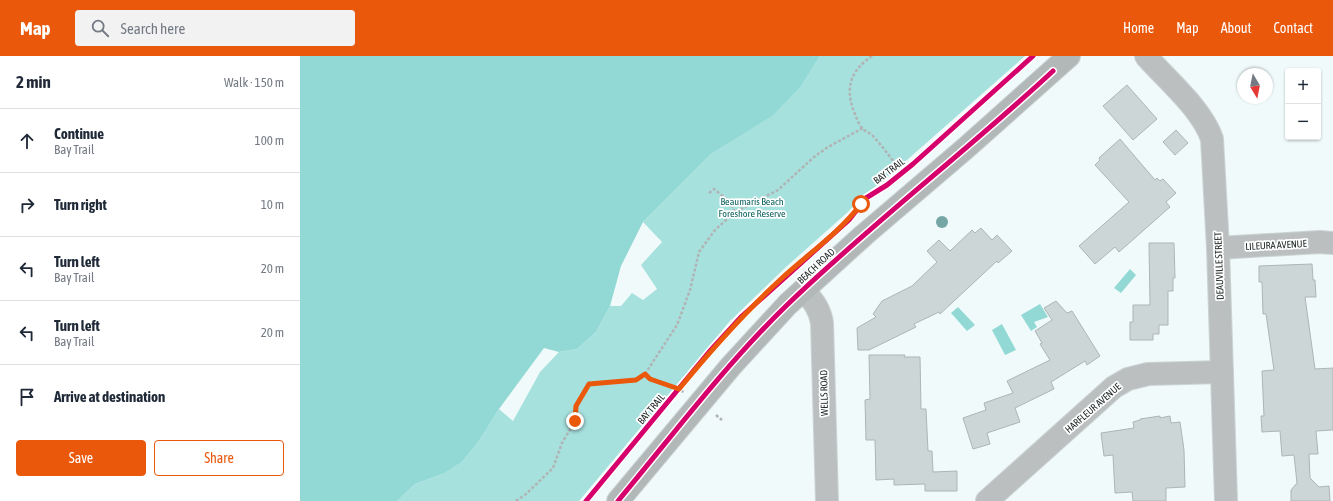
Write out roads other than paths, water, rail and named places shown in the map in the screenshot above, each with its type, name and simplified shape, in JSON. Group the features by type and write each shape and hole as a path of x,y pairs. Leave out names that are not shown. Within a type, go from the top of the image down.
{"main road":[{"name":"BEACH ROAD","path":"618,501 739,356 774,319 864,235 967,147 1069,56"}],"street":[{"name":"DEAUVILLE STREET","path":"1146,56 1198,114 1208,128 1213,150 1218,248 1226,501"},
{"name":"LILEURA AVENUE","path":"1218,248 1320,242 1333,243"},
{"name":"WELLS ROAD","path":"804,290 821,314 822,323 826,501"},
{"name":"HARFLEUR AVENUE","path":"987,501 1114,387 1128,379 1148,374 1222,372"}],"park label":[{"name":"Beaumaris Beach Foreshore Reserve","path":"752,206"}]}
